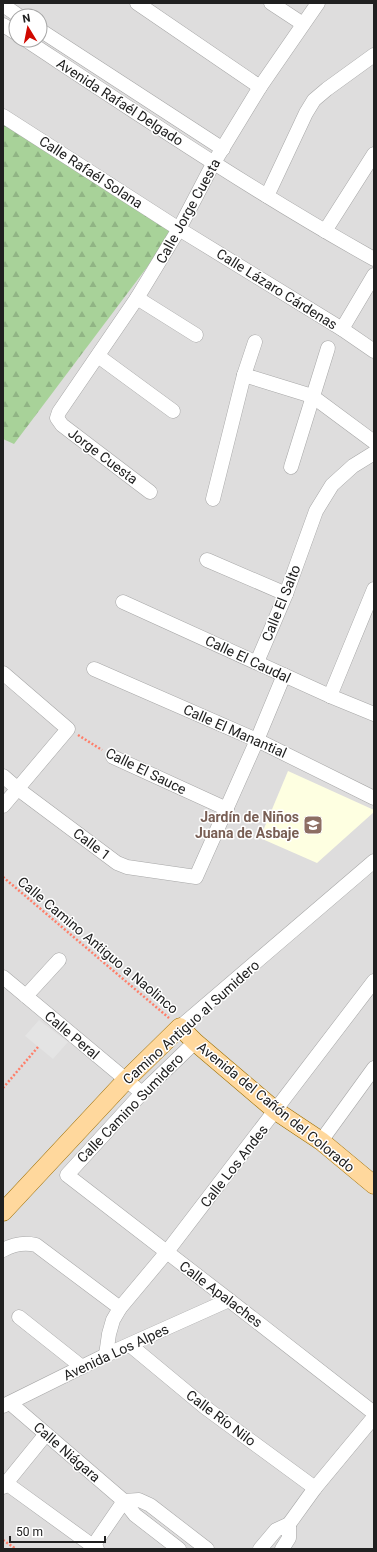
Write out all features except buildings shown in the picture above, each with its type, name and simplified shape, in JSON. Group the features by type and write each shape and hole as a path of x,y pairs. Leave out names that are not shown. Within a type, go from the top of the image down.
{"main road":[{"name":"Avenida del Cañón del Colorado","path":"180,1028 276,1111 320,1141 374,1185"},
{"name":"Camino Antiguo al Sumidero","path":"3,1212 126,1080 180,1028"}],"street":[{"path":"137,3 260,87"},
{"path":"272,3 303,24"},
{"name":"Calle Jorge Cuesta","path":"57,418 58,412 137,298 179,229 213,164 260,87 318,3"},
{"name":"Avenida Rafaél Delgado","path":"48,35 223,149"},
{"name":"Avenida Rafaél Delgado","path":"38,48 213,164 374,259"},
{"path":"267,196 306,113 314,100 374,55"},
{"name":"Calle Rafaél Solana","path":"3,116 179,229"},
{"path":"325,231 374,154"},
{"name":"Calle Lázaro Cárdenas","path":"179,229 342,328 374,350"},
{"path":"342,328 374,275"},
{"path":"137,298 196,334"},
{"path":"213,500 244,375 255,342"},
{"path":"291,467 328,348"},
{"path":"98,356 173,411"},
{"path":"244,375 312,396 374,442"},
{"name":"Jorge Cuesta","path":"57,418 62,425 150,492"},
{"name":"Calle El Salto","path":"257,662 286,594 316,511 332,485 353,466 374,453"},
{"path":"207,560 286,594"},
{"path":"330,696 374,593"},
{"name":"Calle El Caudal","path":"123,602 330,696 374,714"},
{"name":"Calle El Manantial","path":"94,670 257,740 374,798"},
{"path":"3,673 68,729 3,806"},
{"path":"227,809 284,675"},
{"name":"Calle El Sauce","path":"113,757 227,809"},
{"name":"Calle 1","path":"3,776 18,789 117,863 127,867 196,877 227,809"},
{"name":"Camino Antiguo al Sumidero","path":"180,1028 374,862"},
{"path":"26,996 59,960"},
{"name":"Calle Peral","path":"3,977 142,1093"},
{"name":"Calle Los Andes","path":"106,1355 108,1334 113,1320 120,1308 166,1253 374,981"},
{"name":"Calle Camino Sumidero","path":"67,1175 142,1093 195,1042"},
{"path":"320,1141 374,1068"},
{"name":"Calle Apalaches","path":"67,1175 374,1414"},
{"path":"3,1250 14,1245 27,1242 36,1245 120,1308"},
{"name":"Avenida Los Alpes","path":"7,1404 106,1355 229,1300"},
{"path":"19,1317 82,1367"},
{"name":"Calle Río Nilo","path":"130,1345 206,1408 315,1488"},
{"name":"Calle Niágara","path":"7,1404 46,1434 124,1501 135,1515 179,1549"},
{"path":"260,1549 276,1530 289,1524 315,1488 374,1417"},
{"path":"46,1434 4,1485 94,1548 124,1501 139,1500 150,1505 207,1549"},
{"path":"282,1549 289,1538 289,1524"}],"path":[{"name":"Calle El Sauce","path":"68,729 113,757"},
{"name":"Calle Camino Antiguo a Naolinco","path":"3,877 180,1028"},
{"path":"3,1088 38,1047"},
{"path":"3,1540 16,1549"}],"shaded area":[{"path":"3,3 374,3 374,1549 3,1549"},
{"name":"Jardín de Niños Juana de Asbaje","path":"288,771 374,810 374,812 317,863 260,838"},
{"path":"39,1020 68,1042 53,1059 25,1036"}],"green space":[{"path":"3,123 175,230 14,444 3,439"}],"place":[{"name":"Jardín de Niños Juana de Asbaje","path":"313,825"}]}
